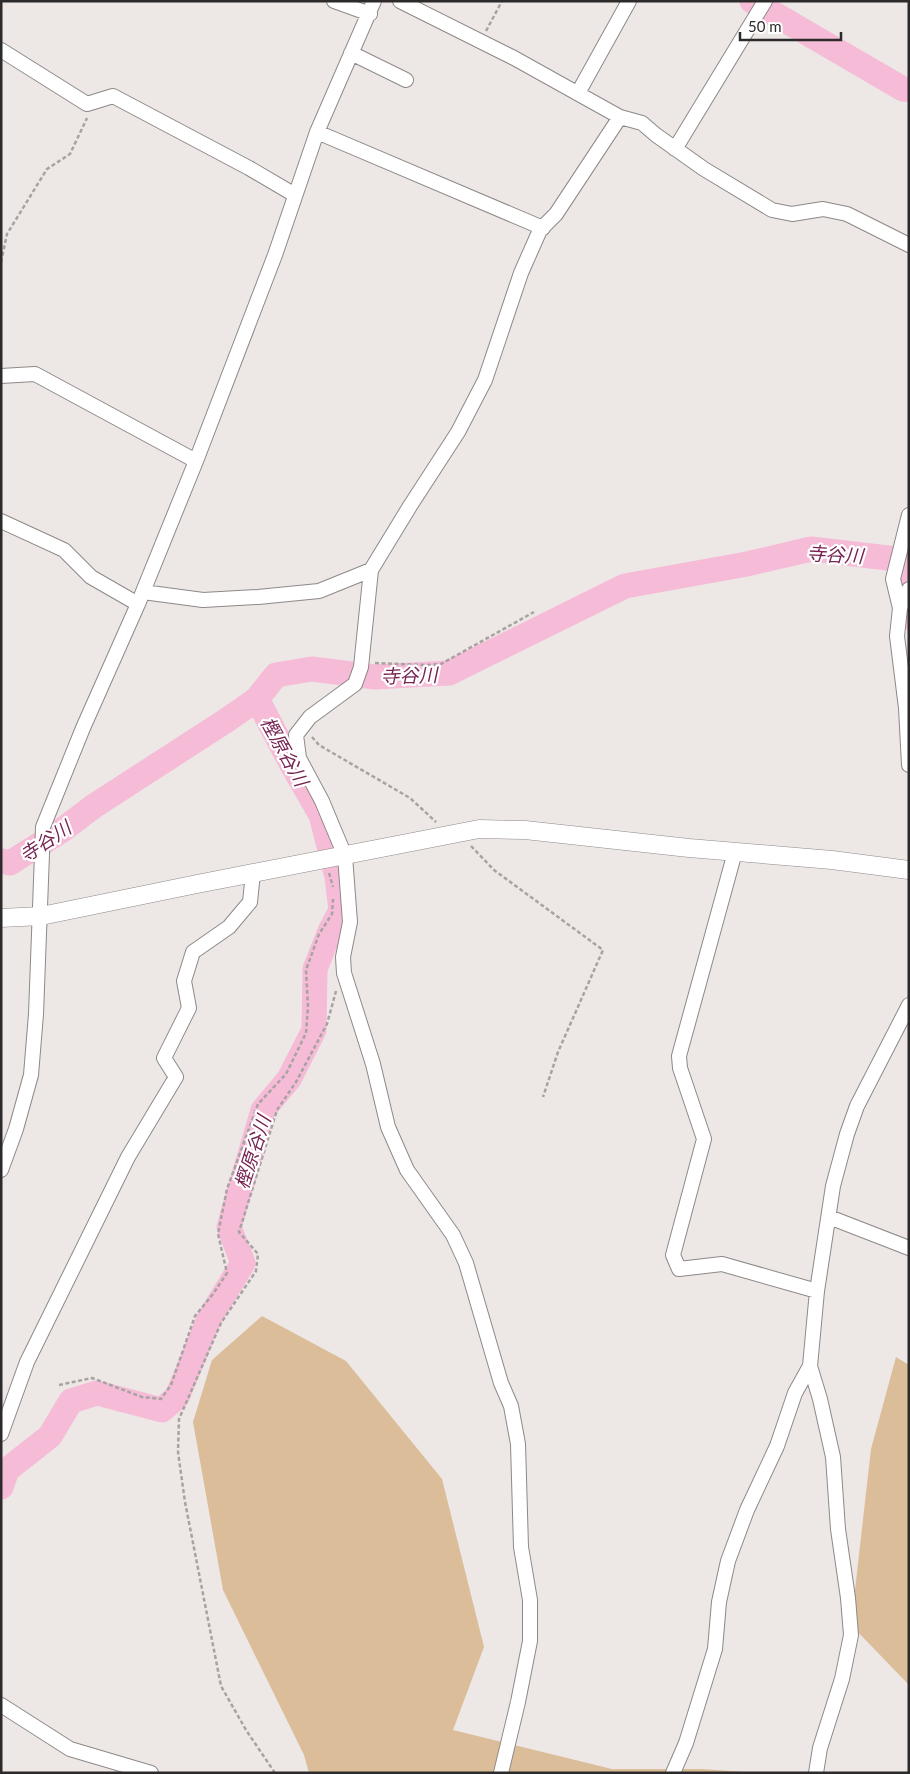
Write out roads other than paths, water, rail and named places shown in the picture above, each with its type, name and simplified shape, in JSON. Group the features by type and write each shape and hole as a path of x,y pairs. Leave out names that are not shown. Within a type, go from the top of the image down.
{"street":[{"path":"1,1170 16,1129 31,1075 41,916 43,827 83,728 141,598 275,255 317,132 372,8 334,1"},
{"path":"400,1 514,58 620,117 642,123 675,149 726,184 772,210 792,214 823,208 847,214 909,245"},
{"path":"578,94 629,1"},
{"path":"675,149 764,3"},
{"path":"1,50 87,104 112,96 249,168 295,196"},
{"path":"351,52 406,80"},
{"path":"501,1773 530,1641 530,1600 520,1547 518,1444 511,1406 501,1383 466,1262 453,1235 407,1170 388,1127 373,1064 344,973 343,957 350,922 345,856 322,801 299,758 296,735 310,718 355,684 361,665 371,570 458,432 485,380 521,273 543,228 556,214 620,117"},
{"path":"317,132 543,228"},
{"path":"1,376 35,374 196,461"},
{"path":"900,608 892,579 909,515"},
{"path":"1,521 64,550 92,577 141,598 203,600 258,598 319,591 371,570"},
{"path":"909,589 900,608 897,636 906,708 909,765"},
{"path":"1,918 41,916 479,829 525,830 832,860 909,870"},
{"path":"735,852 679,1056 680,1068 704,1139 673,1255 679,1269 722,1264 817,1291"},
{"path":"1,1434 27,1362 128,1157 176,1077 164,1058 189,1008 184,981 193,952 228,927 250,902 253,873"},
{"path":"816,1773 820,1748 842,1679 852,1634 838,1529 833,1457 820,1398 810,1366 817,1291 833,1186 847,1134 857,1106 909,1005"},
{"path":"829,1217 909,1248"},
{"path":"673,1773 686,1742 715,1649 719,1602 728,1561 747,1510 777,1446 795,1393 810,1366"},
{"path":"1,1705 70,1749 112,1767 151,1773"}],"waterway":[{"path":"752,1 903,89 909,90"},
{"name":"寺谷川","path":"1,861 10,863 227,720 257,699 276,675 312,669 375,677 449,673 625,586 747,564 811,549 905,560"},
{"path":"909,551 905,560 909,617"},
{"name":"樫原谷川","path":"1,1487 7,1470 50,1436 71,1401 97,1393 162,1410 177,1397 209,1319 243,1263 229,1227 263,1110 289,1079 314,1030 315,969 330,931 341,910 337,877 321,815 257,699"}]}
